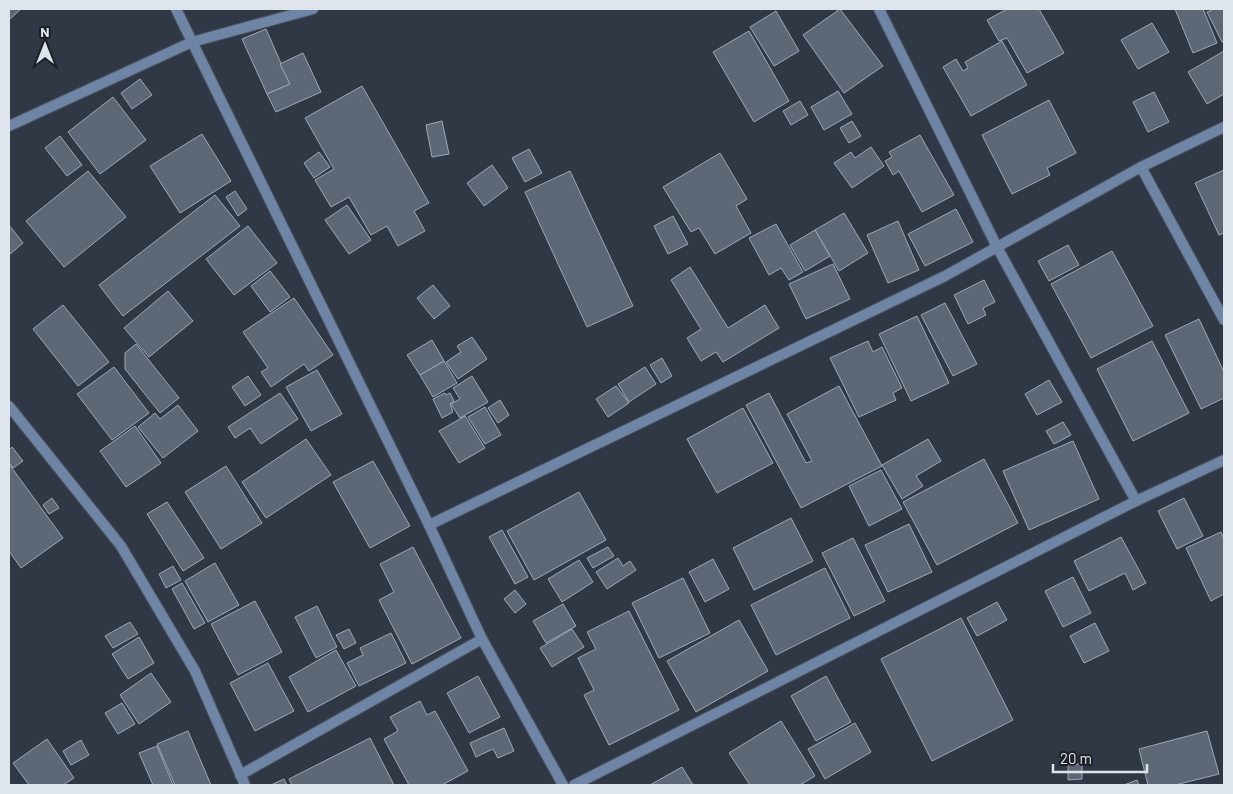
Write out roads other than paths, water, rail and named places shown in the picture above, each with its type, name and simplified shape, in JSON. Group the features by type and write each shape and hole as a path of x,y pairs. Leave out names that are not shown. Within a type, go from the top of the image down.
{"street":[{"path":"176,9 429,525 482,639 563,785"},
{"path":"9,126 192,42 313,9"},
{"path":"879,9 997,247 1136,502"},
{"path":"429,525 936,280 1141,167 1224,127"},
{"path":"1141,167 1224,320"},
{"path":"9,406 121,546 196,671 245,785"},
{"path":"574,785 1136,502 1224,460"},
{"path":"240,775 482,639"}]}
